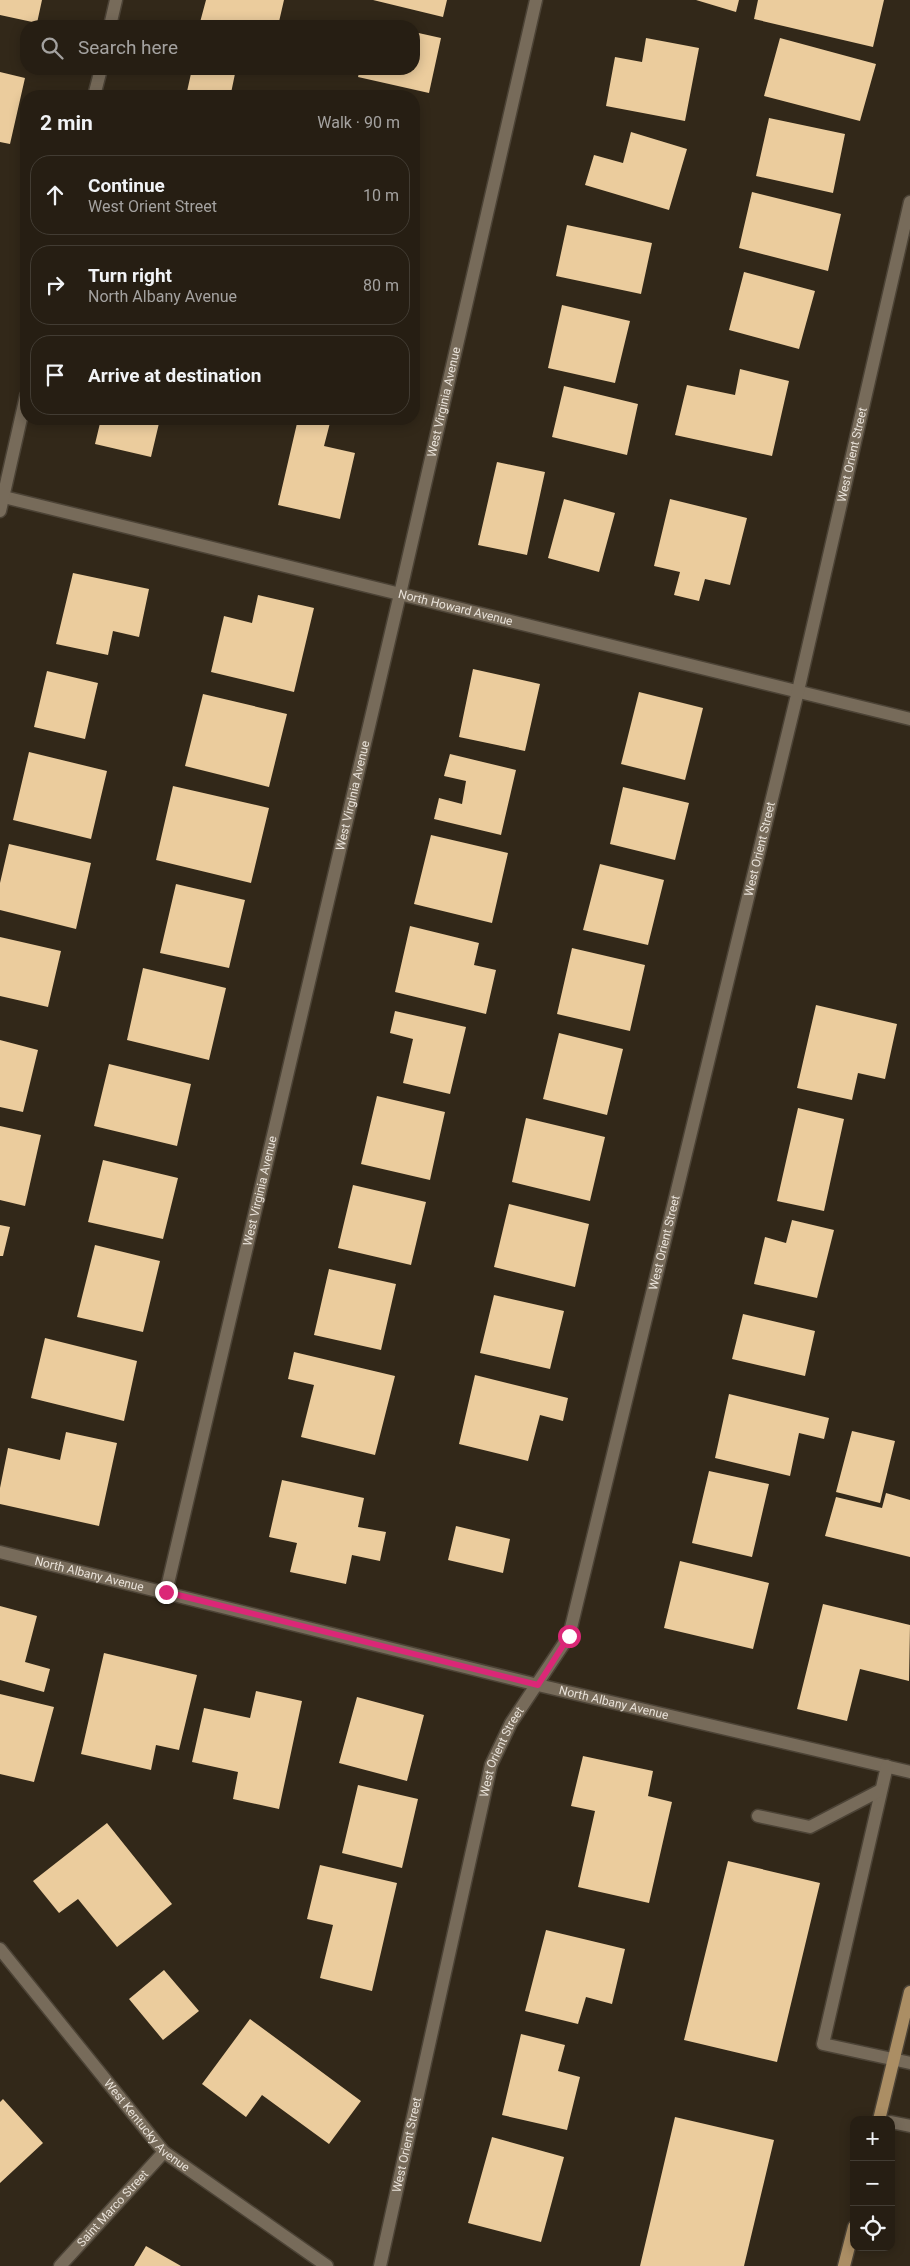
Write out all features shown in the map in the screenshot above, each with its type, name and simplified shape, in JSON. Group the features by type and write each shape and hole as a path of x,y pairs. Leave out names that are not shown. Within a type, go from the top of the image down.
{"main road":[{"path":"881,2116 910,1992"},
{"path":"844,2266 850,2243"}],"street":[{"path":"111,20 116,0"},
{"name":"West Virginia Avenue","path":"166,1592 400,594 536,0"},
{"path":"96,90 99,75"},
{"name":"West Orient Street","path":"380,2266 491,1765 511,1723 569,1636 798,691 910,202"},
{"path":"0,511 20,421"},
{"name":"North Howard Avenue","path":"2,496 910,719"},
{"name":"North Albany Avenue","path":"0,1552 538,1685 910,1772"},
{"path":"887,1766 823,2044 910,2063"},
{"path":"758,1816 810,1827 881,1790"},
{"name":"West Kentucky Avenue","path":"0,1949 164,2152 327,2266"},
{"path":"895,2123 910,2126"},
{"name":"Saint Marco Street","path":"60,2266 164,2152"}],"building":[{"path":"0,0 42,0 38,20 23,20 0,15"},
{"path":"206,0 284,0 279,20 201,20"},
{"path":"373,0 447,0 443,17"},
{"path":"696,0 739,0 736,12"},
{"path":"758,0 884,0 873,47 754,19"},
{"path":"420,33 441,38 429,93 358,77 358,75 420,75"},
{"path":"646,38 699,48 685,121 606,106 615,57 642,62"},
{"path":"780,38 876,64 860,121 764,96"},
{"path":"0,72 25,78 22,90 20,90 20,100 10,144 0,142"},
{"path":"191,75 235,75 232,90 187,90"},
{"path":"769,118 845,134 833,193 756,176"},
{"path":"631,132 687,149 669,210 585,185 594,155 623,163"},
{"path":"752,192 841,214 828,271 739,248"},
{"path":"567,225 652,243 641,294 556,276"},
{"path":"744,272 815,291 799,349 729,330"},
{"path":"562,305 630,321 615,383 548,368"},
{"path":"740,369 789,381 772,456 675,435 687,385 735,395"},
{"path":"564,386 638,404 627,455 552,437"},
{"path":"100,425 159,425 151,457 95,444"},
{"path":"297,425 329,425 324,446 355,453 340,519 278,505"},
{"path":"497,462 545,472 527,555 478,545"},
{"path":"564,499 615,513 599,572 548,558"},
{"path":"670,499 747,518 730,585 705,579 699,601 674,595 680,572 654,566"},
{"path":"73,573 149,589 139,637 113,631 108,655 56,644"},
{"path":"258,595 314,608 294,692 211,672 224,616 252,623"},
{"path":"473,669 540,684 525,751 459,737"},
{"path":"47,671 98,683 85,739 34,727"},
{"path":"639,692 703,708 685,780 621,764"},
{"path":"203,694 287,714 269,787 185,766"},
{"path":"29,752 107,771 91,839 13,820"},
{"path":"450,754 516,770 501,835 434,819 439,798 462,804 466,781 444,776"},
{"path":"173,786 269,808 251,883 156,860"},
{"path":"623,787 689,803 675,860 610,844"},
{"path":"431,835 508,853 492,923 414,904"},
{"path":"9,844 91,863 76,929 0,910 0,883"},
{"path":"600,864 664,880 648,945 583,930"},
{"path":"176,884 245,900 229,968 160,953"},
{"path":"410,926 479,943 474,965 496,970 486,1014 395,992"},
{"path":"0,937 61,951 48,1007 0,996"},
{"path":"572,948 645,965 630,1031 557,1014"},
{"path":"143,968 226,988 209,1060 127,1040"},
{"path":"816,1005 897,1024 885,1079 858,1073 852,1100 797,1088"},
{"path":"395,1011 466,1027 450,1094 403,1083 413,1039 390,1033"},
{"path":"559,1033 623,1049 607,1115 543,1099"},
{"path":"0,1040 38,1050 23,1112 0,1107"},
{"path":"109,1064 191,1084 177,1146 94,1126"},
{"path":"377,1096 445,1112 430,1180 361,1164"},
{"path":"798,1108 844,1119 824,1211 777,1201"},
{"path":"526,1118 605,1137 590,1201 512,1182"},
{"path":"0,1126 41,1135 25,1206 0,1200"},
{"path":"103,1160 178,1178 163,1239 88,1222"},
{"path":"353,1185 426,1202 411,1265 338,1248"},
{"path":"509,1204 589,1224 575,1287 494,1267"},
{"path":"792,1220 834,1230 817,1298 754,1284 765,1237 786,1243"},
{"path":"0,1225 10,1227 3,1256 0,1256"},
{"path":"95,1245 160,1261 143,1332 77,1317"},
{"path":"329,1269 396,1284 381,1350 314,1335"},
{"path":"494,1295 564,1311 550,1369 480,1353"},
{"path":"743,1314 815,1331 805,1376 732,1359"},
{"path":"45,1338 137,1361 124,1421 31,1398"},
{"path":"294,1352 395,1376 375,1455 301,1437 314,1385 288,1379"},
{"path":"475,1375 568,1398 563,1421 540,1415 528,1461 459,1444"},
{"path":"729,1394 829,1418 824,1439 799,1433 790,1476 715,1458"},
{"path":"852,1431 895,1441 880,1503 836,1492"},
{"path":"66,1432 117,1443 99,1526 0,1504 0,1488 8,1448 60,1460"},
{"path":"709,1471 769,1484 752,1557 692,1543"},
{"path":"282,1480 364,1498 358,1527 386,1532 380,1561 352,1555 346,1584 290,1572 297,1543 269,1537"},
{"path":"886,1493 910,1500 910,1557 825,1536 836,1497 882,1508"},
{"path":"456,1526 510,1539 503,1573 448,1560"},
{"path":"680,1561 769,1583 753,1649 664,1628"},
{"path":"823,1604 910,1625 909,1681 860,1669 847,1721 797,1709"},
{"path":"0,1606 37,1616 25,1662 50,1669 44,1692 0,1680"},
{"path":"104,1653 197,1675 179,1750 156,1745 151,1770 81,1754"},
{"path":"256,1691 302,1701 279,1809 233,1799 238,1772 192,1762 204,1708 250,1718"},
{"path":"0,1694 54,1707 34,1782 0,1774"},
{"path":"357,1697 424,1715 407,1781 339,1763"},
{"path":"583,1756 653,1771 648,1796 672,1802 649,1903 578,1887 595,1811 571,1806"},
{"path":"358,1785 418,1799 402,1868 342,1853"},
{"path":"107,1823 172,1904 117,1947 78,1899 59,1913 33,1881"},
{"path":"728,1861 820,1883 777,2062 684,2040"},
{"path":"320,1865 397,1883 372,1991 320,1978 333,1925 307,1919"},
{"path":"546,1930 625,1949 612,2004 586,1997 578,2024 525,2011"},
{"path":"164,1970 199,2011 163,2040 129,1999"},
{"path":"250,2019 361,2101 329,2144 262,2095 246,2117 202,2084"},
{"path":"521,2034 565,2045 558,2071 580,2077 567,2130 502,2115"},
{"path":"3,2099 43,2143 0,2183 0,2102"},
{"path":"675,2117 774,2140 744,2266 640,2266"},
{"path":"492,2137 564,2157 541,2242 468,2223"},
{"path":"146,2246 181,2266 134,2266"}],"route":[{"path":"166,1592 538,1685 569,1636"}]}
